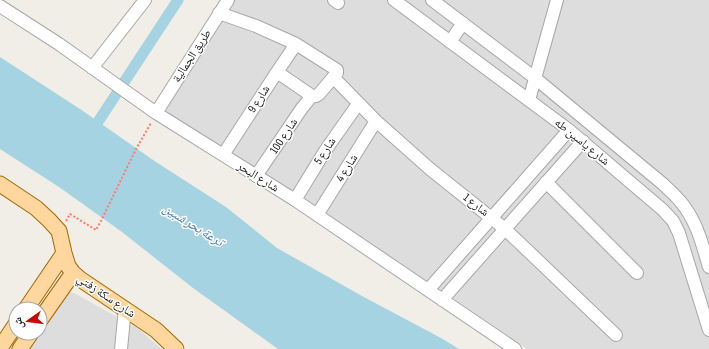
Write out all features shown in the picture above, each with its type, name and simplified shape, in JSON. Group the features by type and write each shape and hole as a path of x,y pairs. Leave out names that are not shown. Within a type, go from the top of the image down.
{"main road":[{"path":"0,184 36,208 59,231"},
{"name":"شارع سكة زفتي","path":"59,231 68,266 73,273 156,330 176,349"},
{"path":"31,301 64,253"},
{"path":"48,309 73,273"},
{"path":"0,348 8,336"}],"street":[{"path":"92,68 145,0"},
{"name":"طريق الجمالية","path":"156,113 228,0"},
{"name":"شارع ياسين طه","path":"394,0 569,130 663,210 673,221 679,233 709,330"},
{"name":"شارع ياسين طه","path":"432,0 535,78 676,196 694,222 709,267"},
{"path":"528,100 557,0"},
{"name":"شارع البحر","path":"0,6 59,44 156,113 295,200 514,349"},
{"path":"219,13 256,26 296,44 337,70 337,73 333,78"},
{"path":"450,42 463,23"},
{"name":"شارع 9","path":"223,155 296,44"},
{"path":"277,72 312,96"},
{"name":"شارع 100","path":"256,176 302,108 312,96 319,94 333,78"},
{"name":"شارع 1","path":"333,78 376,121 430,169 498,223 616,335"},
{"name":"شارع 5","path":"295,200 325,151 358,104"},
{"name":"شارع 4","path":"317,215 376,121"},
{"path":"442,300 498,223 569,130"},
{"path":"428,290 498,223 546,182 583,141"},
{"path":"546,182 637,273"},
{"path":"120,349 125,308"}],"path":[{"path":"59,231 70,214 96,230 136,149 156,113"}],"shaded area":[{"path":"233,0 709,0 709,349 527,349 161,110"},
{"path":"65,291 74,293 137,328 162,349 14,349 19,341 48,341 48,304"}],"water":[{"name":"ترعة بحر شبين","path":"0,57 80,109 156,162 226,207 277,248 459,349 278,349 193,288 122,232 59,187 0,149"}],"waterway":[{"path":"90,134 178,0"}]}
